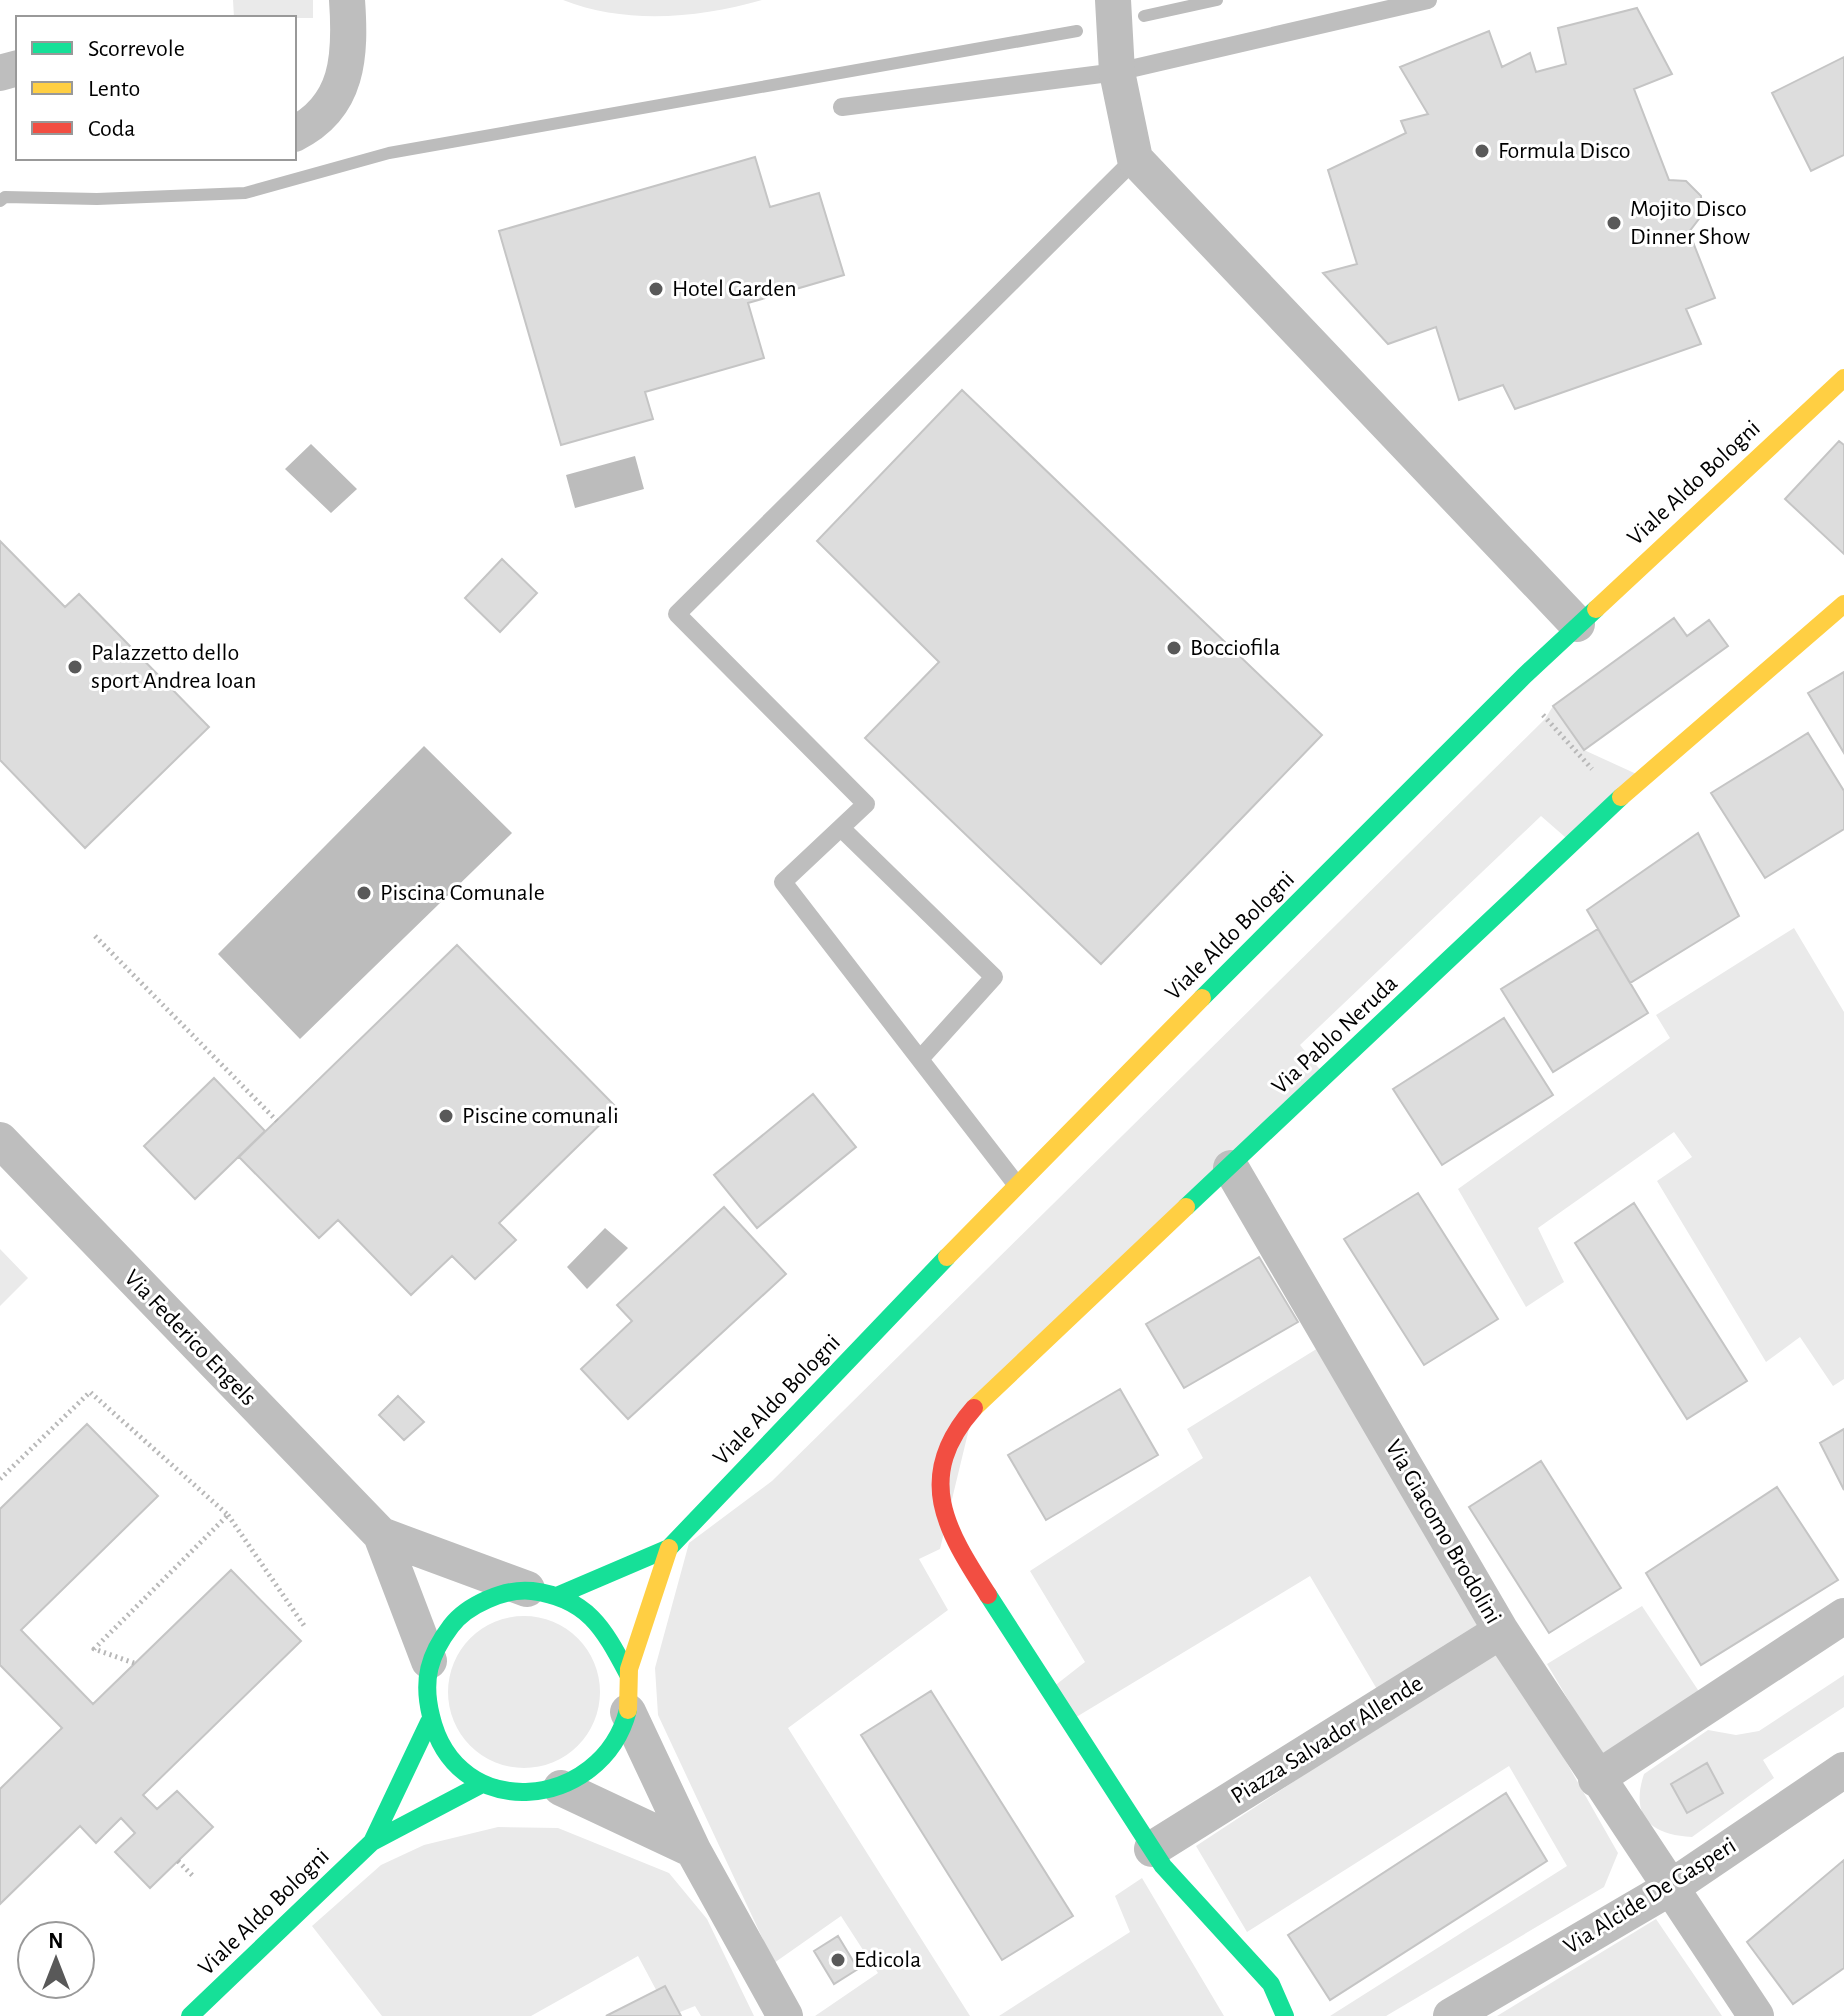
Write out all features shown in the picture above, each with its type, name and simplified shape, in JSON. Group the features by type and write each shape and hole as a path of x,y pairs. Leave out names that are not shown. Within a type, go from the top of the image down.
{"main road":[{"name":"Viale Aldo Bologni","path":"628,1712 628,1674 669,1548 1016,1184 1524,676 1844,378"},
{"name":"Via Pablo Neruda","path":"1152,1849 955,1544 940,1502 941,1469 966,1416 1625,793 1844,604"},
{"name":"Viale Aldo Bologni","path":"543,1592 669,1548"},
{"path":"628,1674 620,1648 605,1625 584,1606 543,1592 496,1595 466,1609 444,1632 429,1661 424,1691 429,1722 440,1747 459,1768 482,1784 508,1792 535,1793 561,1788 584,1776 604,1759 619,1737 628,1712"},
{"name":"Viale Aldo Bologni","path":"372,1842 429,1722"},
{"name":"Viale Aldo Bologni","path":"190,2016 372,1842 482,1784"},
{"path":"1152,1849 1163,1866 1271,1984 1285,2016"}],"street":[{"path":"296,133 312,124 339,91 349,54 347,0"},
{"path":"1113,0 1117,72 1135,159 1577,624"},
{"name":"Via Federico Engels","path":"0,1140 381,1535 429,1661"},
{"name":"Via Giacomo Brodolini","path":"1231,1168 1501,1631 1596,1779 1756,2016"},
{"name":"Via Federico Engels","path":"381,1535 543,1592"},
{"path":"1596,1779 1844,1616"},
{"name":"Piazza Salvador Allende","path":"1152,1849 1501,1631"},
{"path":"628,1712 693,1850 785,2016"},
{"name":"Via Alcide De Gasperi","path":"1451,2016 1670,1888 1844,1770"},
{"path":"561,1788 693,1850"}],"lane":[{"path":"842,107 1117,72 1428,0"},
{"path":"1016,1184 783,882 866,804 677,614 1135,159"},
{"path":"841,828 994,977 920,1059"}],"path":[{"path":"1524,676 1545,719 1590,768 1625,793"},
{"path":"95,936 277,1121"},
{"path":"0,1479 90,1392 228,1515 305,1627"},
{"path":"134,1663 94,1649 228,1515"},
{"path":"178,1861 193,1876"}],"shaded area":[{"path":"233,0 313,0 313,18 234,16"},
{"path":"563,0 762,0 688,15 637,16 587,8"},
{"path":"311,444 357,489 331,513 285,469"},
{"path":"635,456 644,489 575,508 566,475"},
{"path":"1553,706 1584,750 1643,777 1573,844 1541,816 1300,1045 1326,1077 974,1408 940,1549 919,1559 948,1610 788,1728 970,2016 815,2016 878,1973 841,1916 774,1963 658,1715 655,1668 689,1543 772,1481 1545,719"},
{"name":"Piscina Comunale","path":"424,746 512,833 300,1039 218,954"},
{"path":"1794,928 1844,1012 1844,1379 1833,1386 1800,1337 1766,1362 1657,1181 1692,1157 1674,1132 1538,1228 1564,1282 1526,1307 1458,1189 1670,1038 1656,1015"},
{"path":"605,1228 628,1248 587,1289 567,1267"},
{"path":"0,1249 28,1278 0,1306"},
{"path":"1331,1340 1493,1616 1378,1691 1310,1576 1068,1722 1048,1691 1085,1662 1030,1571 1203,1458 1187,1429"},
{"path":"1642,1606 1708,1705 1610,1770 1547,1664"},
{"path":"524,1616 553,1622 578,1638 594,1663 600,1692 594,1721 578,1746 553,1762 524,1768 495,1762 470,1746 454,1721 448,1692 454,1663 470,1638 495,1622"},
{"path":"1495,1649 1552,1737 1618,1853 1604,1887 1386,2016 1330,2016 1567,1866 1509,1766 1247,1932 1196,1846"},
{"path":"1844,1675 1844,1707 1763,1760 1774,1778 1692,1837 1665,1832 1647,1820 1640,1801 1644,1774 1708,1730 1736,1735 1759,1731","holes":["1706,1763 1723,1793 1687,1813 1671,1784"]},
{"path":"498,1827 558,1828 669,1873 707,1919 754,2016 701,2016 695,2006 670,2016 638,1956 531,2016 382,2016 312,1926 381,1865 424,1845"},
{"path":"1142,1878 1224,2016 999,2016 1130,1932 1115,1896"},
{"path":"1656,1919 1722,2016 1497,2016"}],"building":[{"path":"1637,8 1672,74 1634,89 1669,180 1686,181 1701,196 1702,215 1689,232 1715,298 1686,309 1701,344 1515,409 1503,385 1459,400 1436,327 1388,344 1323,273 1357,264 1328,170 1406,133 1401,121 1428,114 1400,67 1489,31 1502,67 1530,53 1536,72 1566,64 1558,28"},
{"path":"1844,57 1844,155 1811,171 1772,93"},
{"name":"Hotel Garden","path":"755,157 770,207 819,193 844,275 748,303 764,358 645,392 653,419 561,445 499,231"},
{"path":"962,390 1322,735 1101,964 865,738 939,662 817,541"},
{"path":"1839,441 1844,445 1844,554 1785,499"},
{"name":"Palazzetto dello sport Andrea Ioan","path":"0,541 65,607 79,594 209,727 85,848 0,760"},
{"path":"502,559 537,593 500,632 465,598"},
{"path":"1674,618 1687,636 1709,620 1728,646 1584,750 1553,706"},
{"path":"1844,672 1844,753 1808,693"},
{"path":"1808,733 1844,791 1844,829 1765,878 1711,793"},
{"path":"1698,833 1739,916 1630,983 1587,910"},
{"path":"1598,929 1648,1013 1553,1072 1501,989"},
{"name":"Piscine comunali","path":"457,945 617,1108 499,1223 516,1240 475,1279 452,1256 411,1295 338,1220 319,1238 239,1157"},
{"path":"1504,1018 1553,1095 1442,1165 1393,1089"},
{"path":"214,1078 265,1131 195,1199 144,1146"},
{"path":"813,1094 856,1147 757,1228 714,1175"},
{"path":"1418,1193 1498,1319 1424,1365 1344,1239"},
{"path":"1634,1203 1747,1381 1687,1419 1575,1243"},
{"path":"724,1207 786,1274 628,1419 581,1369 632,1321 617,1305"},
{"path":"1259,1257 1298,1322 1184,1388 1146,1324"},
{"path":"1120,1389 1158,1455 1046,1520 1008,1455"},
{"path":"398,1396 424,1422 404,1440 379,1415"},
{"path":"87,1424 158,1496 21,1630 93,1704 231,1570 301,1641 143,1795 157,1809 177,1791 213,1827 150,1888 115,1852 135,1833 121,1818 96,1843 80,1826 0,1904 0,1789 62,1728 0,1665 0,1509"},
{"path":"1844,1429 1844,1490 1820,1443"},
{"path":"1541,1461 1621,1588 1549,1633 1469,1507"},
{"path":"1777,1487 1838,1580 1701,1665 1646,1573"},
{"path":"931,1691 1073,1916 1002,1960 861,1735"},
{"path":"1707,1763 1723,1793 1687,1813 1671,1784"},
{"path":"1506,1793 1547,1861 1330,2000 1288,1935"},
{"path":"1844,1860 1844,1968 1793,2004 1747,1942"},
{"path":"838,1936 858,1969 834,1984 814,1951"},
{"path":"665,1986 681,2016 606,2016"}],"waterway":[{"path":"1144,16 1217,0"},
{"path":"0,201 5,197 97,199 245,193 389,153 1077,31"}],"traffic: fast":[{"path":"1202,998 1524,676 1596,609"},
{"path":"1186,1207 1621,797"},
{"path":"559,1595 669,1548 947,1257"},
{"path":"628,1674 602,1630 581,1608 551,1595 521,1591 487,1600 458,1618 437,1647 429,1668 427,1691 431,1716 446,1751 469,1775 497,1789 529,1792 561,1785 590,1769 613,1744 628,1710"},
{"path":"988,1595 1163,1866 1271,1984 1285,2016"},
{"path":"372,1842 429,1722"},
{"path":"190,2016 372,1842 482,1784"}],"traffic: slow":[{"path":"1596,609 1844,378"},
{"path":"1621,797 1844,604"},
{"path":"947,1257 1202,998"},
{"path":"974,1408 1186,1207"},
{"path":"628,1710 629,1669 669,1548"}],"traffic: jam":[{"path":"974,1408 955,1433 945,1457 941,1480 942,1503 960,1548 988,1595"}],"place":[{"name":"Formula Disco","path":"1482,151"},
{"name":"Mojito Disco Dinner Show","path":"1614,223"},
{"name":"Hotel Garden","path":"656,289"},
{"name":"Bocciofila","path":"1174,648"},
{"name":"Palazzetto dello sport Andrea Ioan","path":"75,667"},
{"name":"Piscina Comunale","path":"364,893"},
{"name":"Piscine comunali","path":"446,1116"},
{"name":"Edicola","path":"838,1960"}]}
